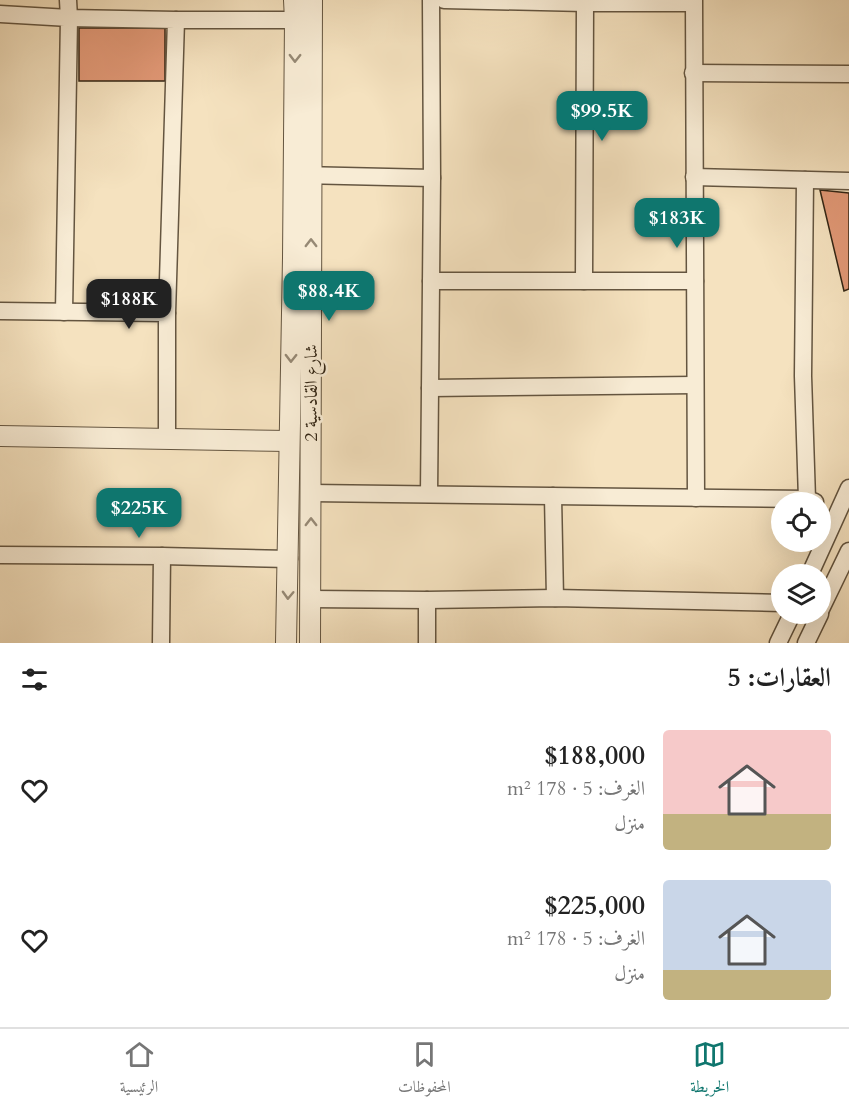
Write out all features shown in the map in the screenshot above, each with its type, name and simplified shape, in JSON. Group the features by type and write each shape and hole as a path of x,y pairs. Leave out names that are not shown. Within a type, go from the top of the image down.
{"street":[{"path":"64,312 68,0"},
{"path":"286,643 293,269 302,175 294,0"},
{"name":"شارع القادسية 2","path":"310,643 311,493 302,175 312,0"},
{"path":"429,494 431,0"},
{"path":"444,0 585,3 694,1 696,498"},
{"path":"584,281 585,3"},
{"path":"0,14 69,18 295,20"},
{"path":"167,438 167,313 176,20"},
{"path":"693,73 849,74"},
{"path":"302,175 432,178"},
{"path":"694,177 849,181"},
{"path":"805,180 802,376 814,492"},
{"path":"431,281 694,281"},
{"path":"0,311 167,313"},
{"path":"430,388 695,385"},
{"path":"0,436 290,441"},
{"path":"814,564 849,488"},
{"path":"311,493 771,501"},
{"path":"553,496 555,598"},
{"path":"831,508 838,511"},
{"path":"831,588 849,550"},
{"path":"0,555 289,559"},
{"path":"161,643 162,556"},
{"path":"310,599 555,598 771,603"},
{"path":"427,600 427,643"},
{"path":"778,643 787,624"},
{"path":"806,643 815,624"}],"building":[{"path":"79,28 165,28 165,81 79,81"},
{"path":"820,190 849,193 849,289 844,291"}]}
